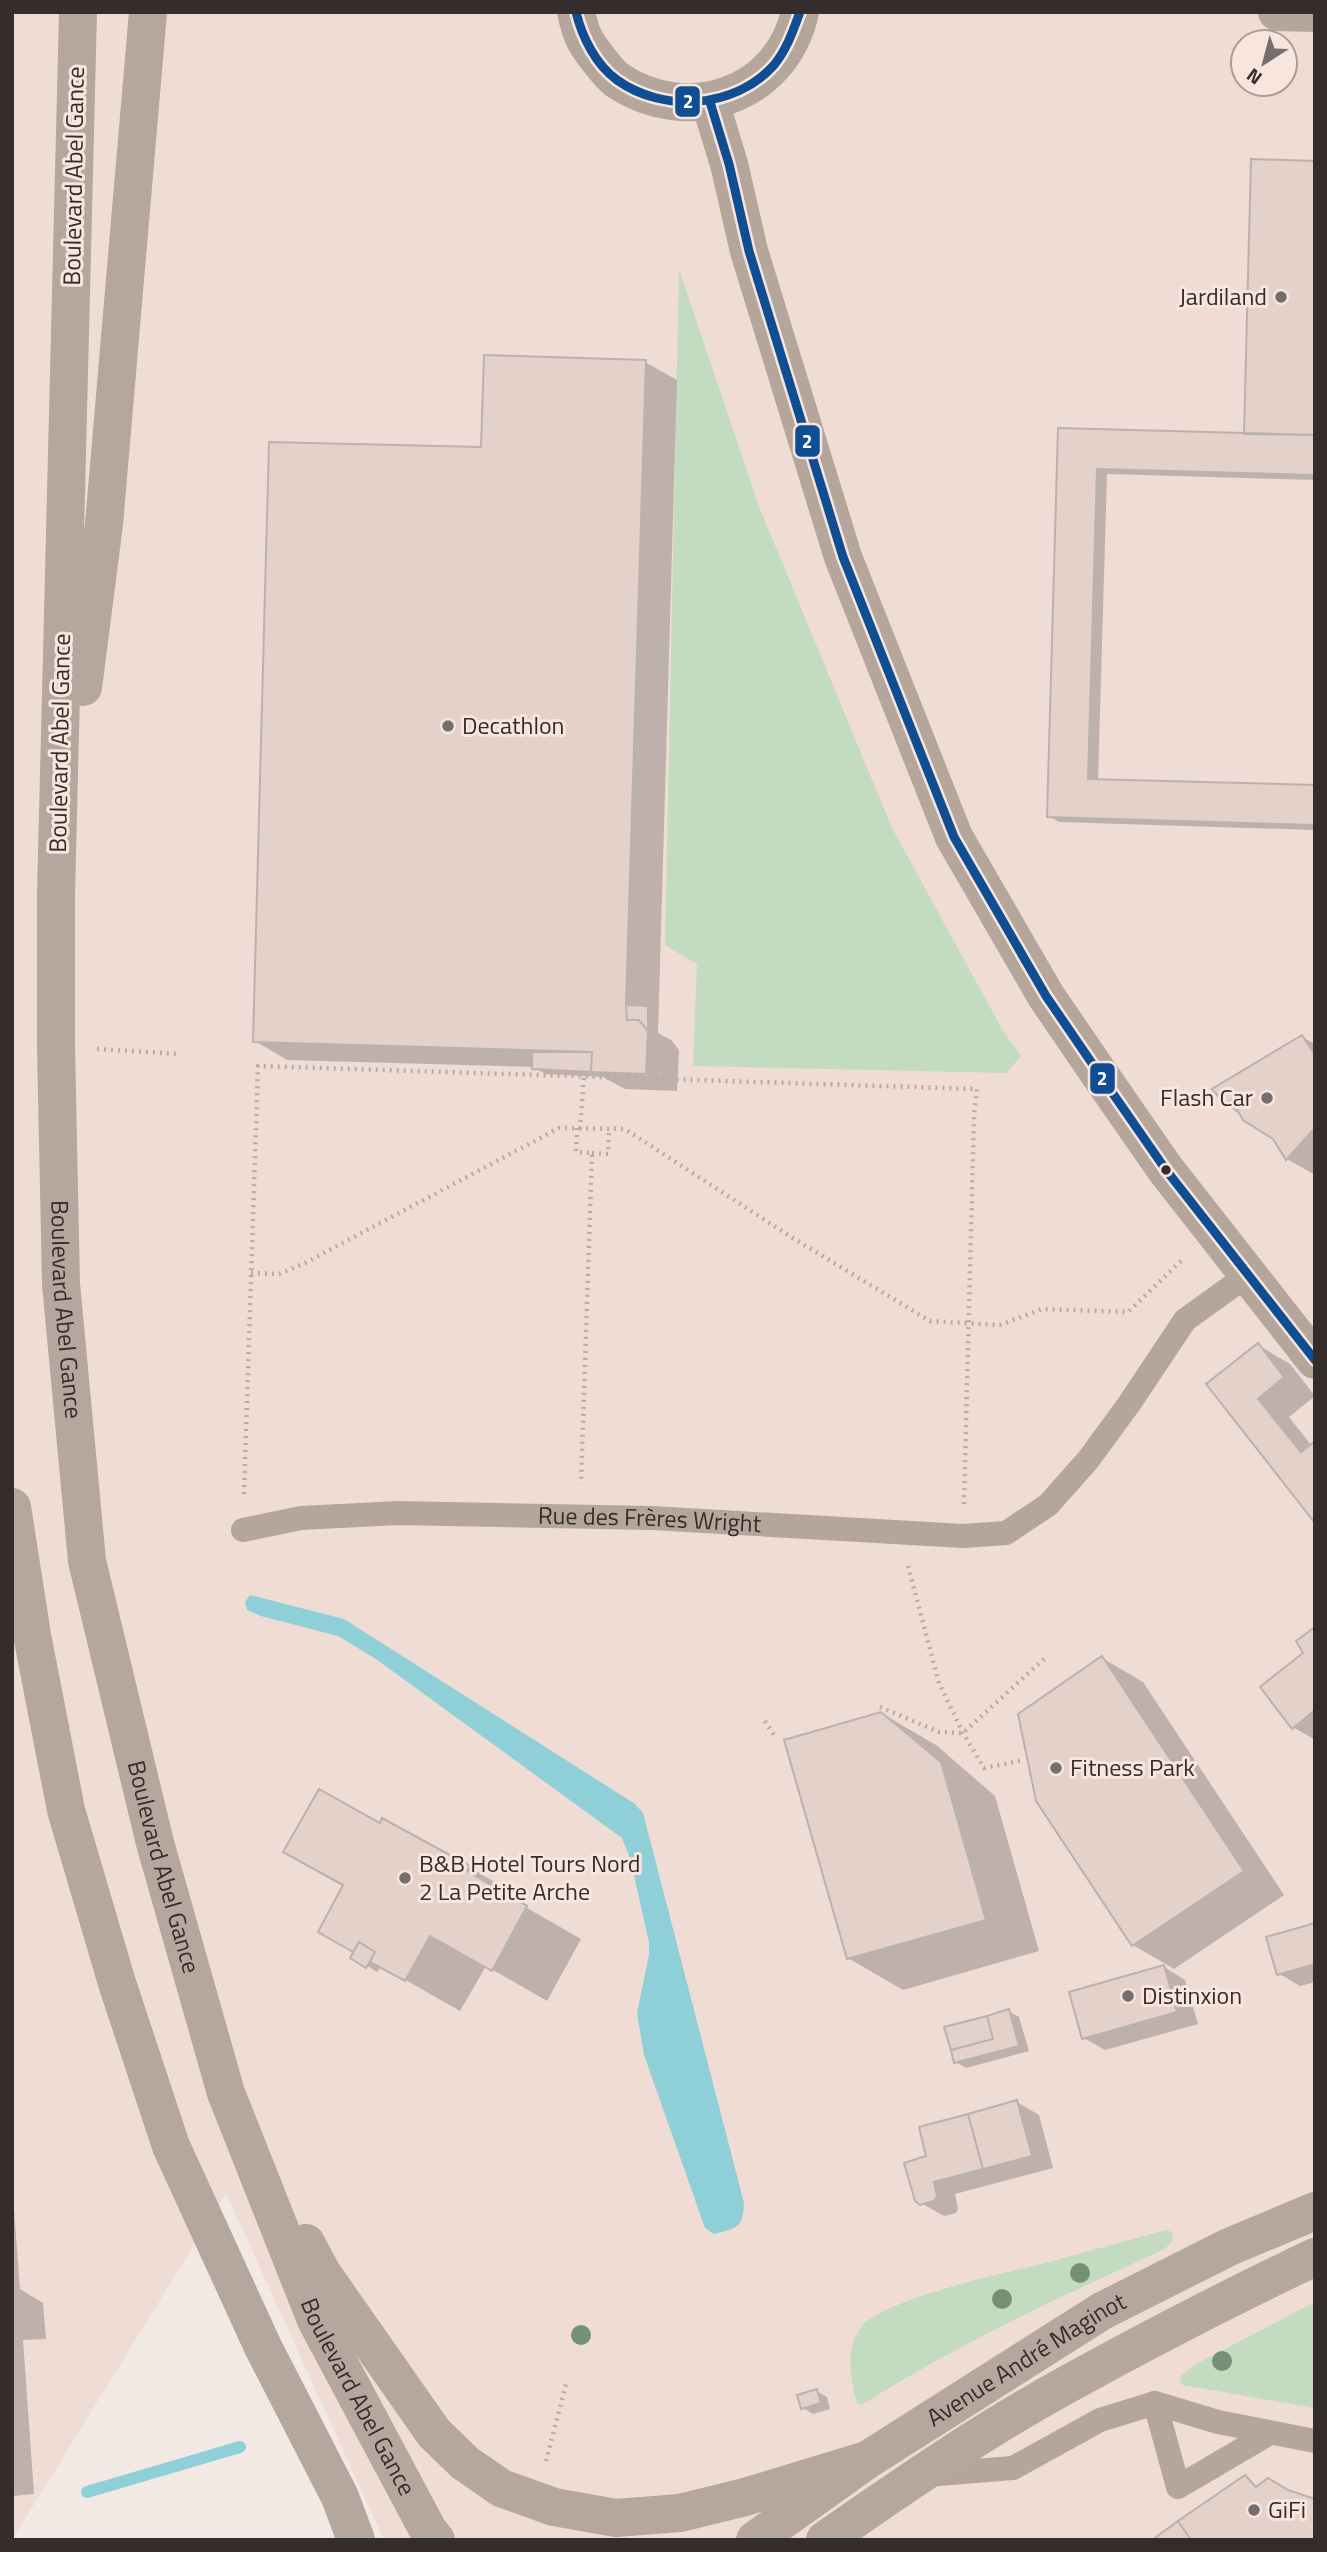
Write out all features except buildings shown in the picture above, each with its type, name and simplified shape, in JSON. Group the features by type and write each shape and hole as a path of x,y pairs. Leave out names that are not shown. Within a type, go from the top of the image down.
{"main road":[{"name":"Boulevard Abel Gance","path":"78,12 56,894 61,1284 87,1561 155,1843 226,2093 316,2320 428,2530 436,2540"},
{"path":"56,894 104,524 148,12"},
{"path":"12,1507 32,1635 65,1810 133,2033 171,2146 263,2347 340,2497 356,2540"},
{"path":"226,2093 322,2273 434,2433 465,2463 501,2488 554,2507 615,2518 680,2513 746,2497 867,2460"},
{"name":"Avenue André Maginot","path":"755,2540 867,2460 1102,2311 1229,2247 1315,2211"},
{"name":"Avenue André Maginot","path":"825,2540 918,2476 1065,2385 1192,2317 1315,2256"}],"street":[{"path":"576,12 584,40 616,79 660,101 710,102 746,89 775,64 795,31 800,12"},
{"path":"1277,12 1315,13"},
{"path":"710,102 729,164 749,251 843,557 954,837 1046,996 1166,1170 1315,1360"}],"lane":[{"name":"Rue des Frères Wright","path":"243,1530 300,1518 398,1513 652,1518 963,1536 1006,1533 1048,1505 1104,1438 1185,1320 1249,1274"},
{"path":"918,2476 1013,2468 1100,2420 1155,2403 1218,2422 1315,2441"},
{"path":"1155,2403 1178,2487 1270,2433"}],"path":[{"path":"92,1049 180,1054"},
{"path":"243,1530 258,1066 977,1089 974,1117 963,1536"},
{"path":"584,1076 576,1152 607,1154 609,1129"},
{"path":"251,1273 279,1275 305,1263 559,1128 625,1129 788,1235 930,1321 1000,1325 1042,1309 1128,1312 1182,1260"},
{"path":"580,1517 592,1153"},
{"path":"899,1532 939,1683 963,1733 984,1768 1024,1760"},
{"path":"880,1707 939,1731 963,1733 1045,1658"},
{"path":"765,1721 775,1737"},
{"path":"543,2471 566,2380"}],"shaded area":[{"path":"12,12 1315,12 1315,2540 384,2540 226,2193 12,2540"}],"green space":[{"path":"679,269 758,504 892,828 1003,1031 1021,1056 1006,1073 693,1066 697,964 665,945"},
{"path":"1166,2230 1172,2232 1173,2240 1165,2249 1012,2321 865,2403 857,2403 850,2363 853,2343 862,2326 876,2315 951,2287"},
{"path":"1315,2302 1315,2408 1182,2385 1180,2377 1194,2365"}],"water":[{"path":"250,1595 344,1619 635,1804 643,1813 744,2203 742,2218 737,2226 714,2234 705,2228 644,2055 637,2013 649,1955 649,1942 630,1858 622,1838 376,1659 338,1636 247,1610 245,1602"}],"waterway":[{"path":"87,2492 240,2447"}],"transit line":[{"name":"2","path":"576,12 591,50 609,74 635,91 655,98 677,101 719,98 758,80 783,53 800,12"},
{"name":"2","path":"710,102 729,164 749,251 843,557 954,837 1046,996 1100,1075 1166,1170 1315,1360"}],"place":[{"name":"Jardiland","path":"1281,297"},
{"name":"Decathlon","path":"448,726"},
{"name":"Flash Car","path":"1267,1098"},
{"name":"Fitness Park","path":"1056,1768"},
{"name":"B&B Hotel Tours Nord 2 La Petite Arche","path":"405,1878"},
{"name":"Distinxion","path":"1128,1996"},
{"name":"GiFi","path":"1254,2510"}]}
